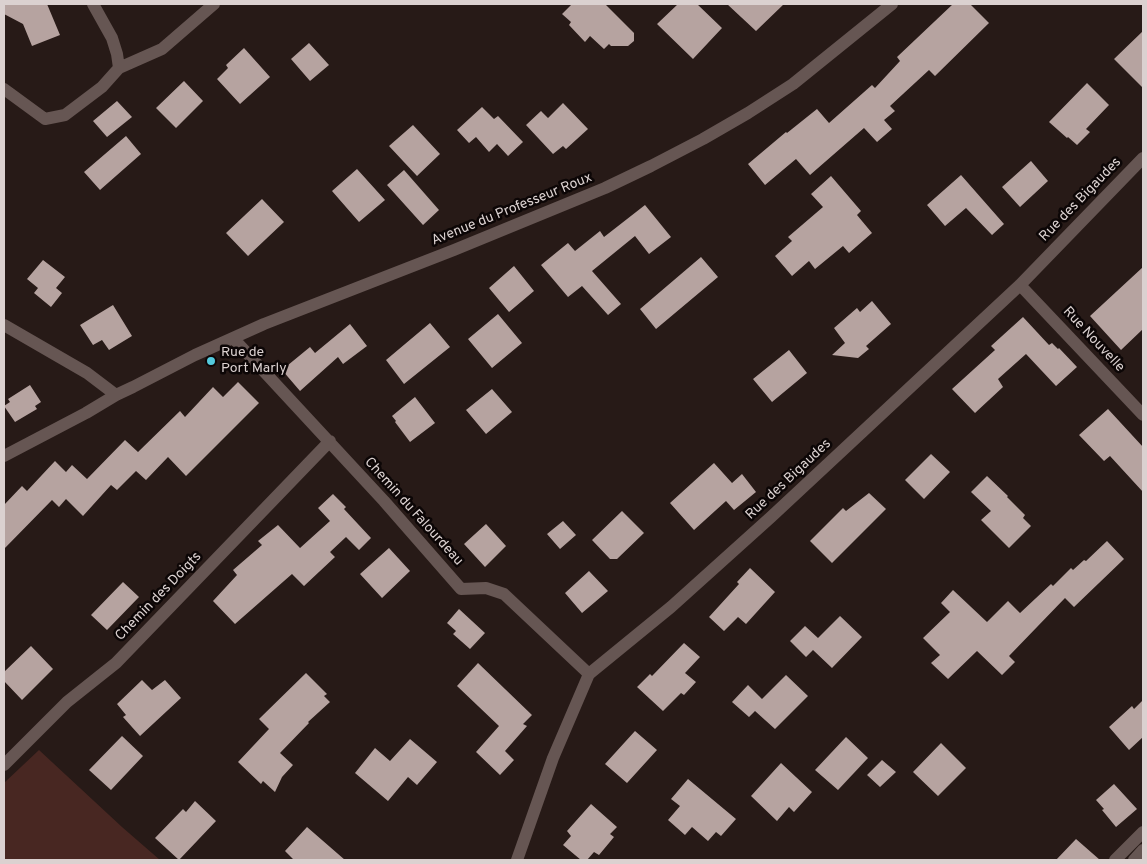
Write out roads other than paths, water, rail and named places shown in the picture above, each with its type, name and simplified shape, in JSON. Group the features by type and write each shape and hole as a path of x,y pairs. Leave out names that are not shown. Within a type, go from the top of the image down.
{"street":[{"path":"93,4 112,38 119,68"},
{"path":"4,89 45,119 64,115 102,87 119,68 162,49 214,4"},
{"name":"Avenue du Professeur Roux","path":"4,456 116,395 195,355 264,324 454,250 604,188 651,166 703,139 793,84 892,4"},
{"name":"Rue des Bigaudes","path":"517,860 553,758 589,674 671,607 771,517 1020,285 1143,158"},
{"name":"Rue Nouvelle","path":"1020,285 1143,415"},
{"path":"4,325 87,373 116,395"},
{"name":"Chemin du Falourdeau","path":"233,338 330,441 461,589 486,588 504,594 589,674"},
{"name":"Chemin des Doigts","path":"4,765 67,702 116,663 330,441"},
{"path":"1115,860 1143,832"},
{"path":"1134,860 1143,850"}],"place":[{"name":"Rue de Port Marly","path":"211,361"}]}
